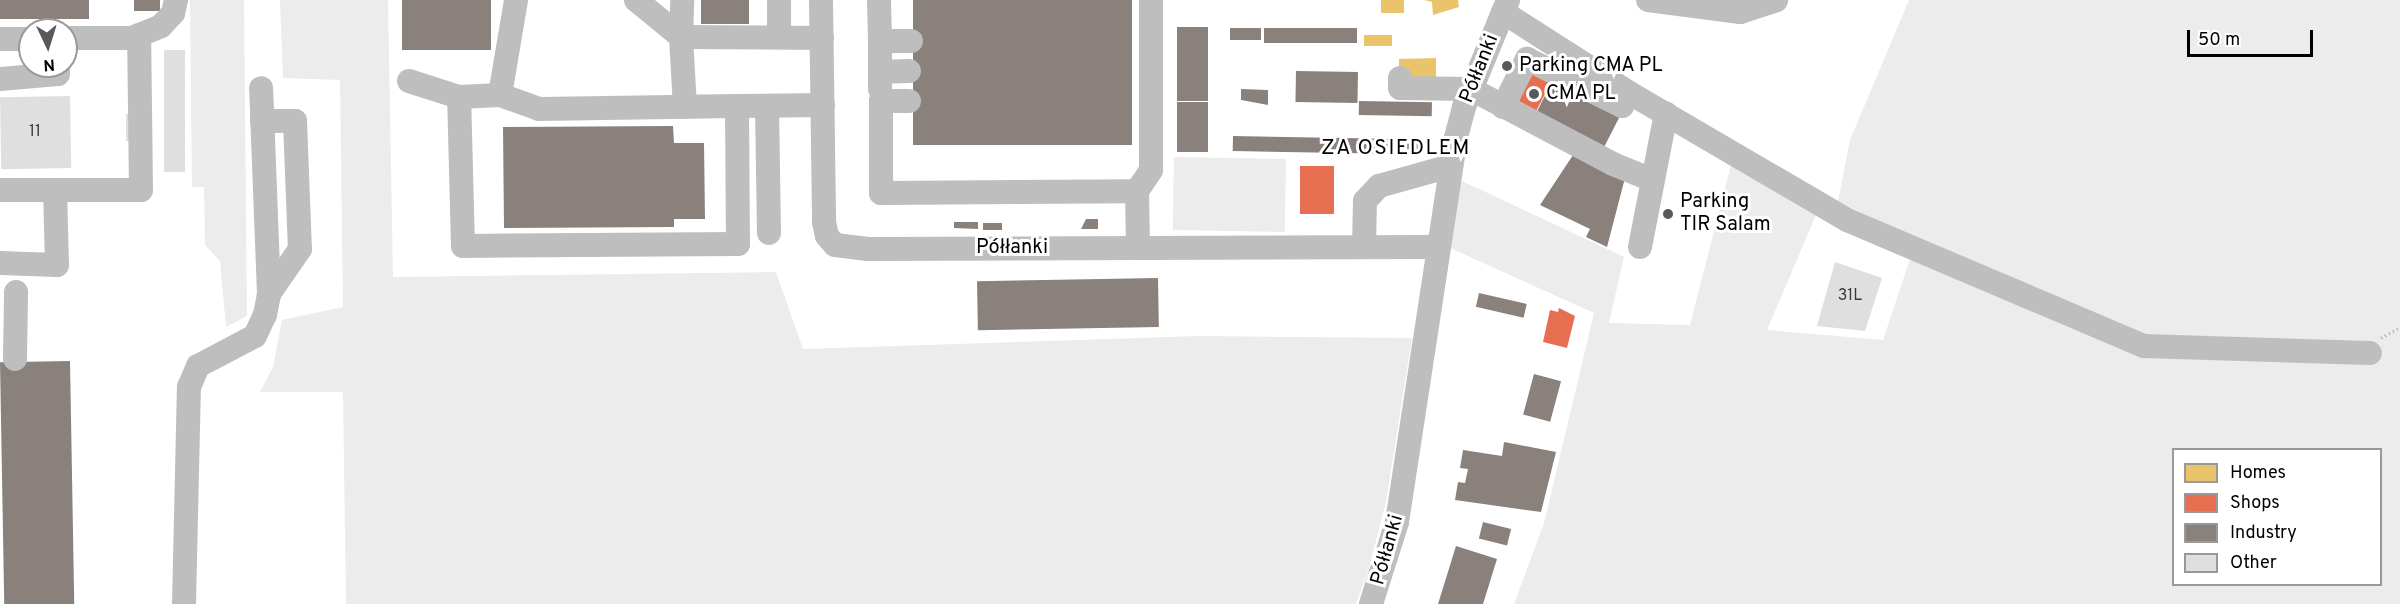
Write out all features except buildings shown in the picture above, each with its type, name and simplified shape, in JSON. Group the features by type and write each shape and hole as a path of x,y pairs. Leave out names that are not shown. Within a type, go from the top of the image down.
{"street":[{"path":"78,38 139,35 161,26 173,13 176,0"},
{"path":"500,95 516,0"},
{"path":"636,0 681,37 822,38"},
{"path":"682,0 681,37 685,107"},
{"path":"779,0 779,36"},
{"name":"Półłanki","path":"821,0 824,222 827,236 835,245 868,249 1438,246"},
{"path":"879,0 881,193 1137,191"},
{"path":"1138,248 1137,191 1151,170 1151,0"},
{"path":"1648,0 1740,12 1776,0"},
{"path":"1505,6 1629,92 1847,220 2144,346 2370,352"},
{"name":"Półłanki","path":"1371,604 1397,522 1450,166 1471,89 1505,6"},
{"path":"0,190 141,190 139,35"},
{"path":"0,39 18,39"},
{"path":"880,41 910,41"},
{"path":"1503,107 1527,59 1622,106 1629,92"},
{"path":"879,72 909,71"},
{"path":"0,79 18,77"},
{"path":"1400,78 1400,88 1471,89 1613,165 1652,180"},
{"path":"409,81 459,97 500,95 538,109 823,105"},
{"path":"184,604 189,387 198,366 255,336 266,315 269,294 261,88"},
{"path":"459,97 463,246 738,244 737,106"},
{"path":"881,101 909,100"},
{"path":"767,106 769,233"},
{"path":"1640,247 1666,113"},
{"path":"262,121 295,121 300,249 269,294"},
{"path":"1364,248 1365,201 1379,186 1410,174 1450,166"},
{"path":"1410,174 1444,202"},
{"path":"0,263 57,265 55,190"},
{"path":"15,292 15,359"}],"shaded area":[{"path":"190,0 244,0 247,316 226,327 220,261 205,245 204,187 192,187"},
{"path":"280,0 388,0 393,277 776,272 803,349 1198,336 1412,338 1386,502 1369,568 1356,604 346,604 343,392 260,392 273,367 282,320 343,307 340,80 283,78"},
{"path":"1909,0 2400,0 2400,604 1514,604 1544,523 1594,313 1450,248 1460,180 1624,257 1609,323 1690,325 1732,161 1816,215 1767,330 1883,340 1910,259 2025,302 1838,201 1850,140"},
{"path":"1174,157 1286,159 1285,232 1173,230"}],"place":[{"name":"Parking CMA PL","path":"1507,66"},
{"name":"CMA PL","path":"1534,94"},
{"name":"Parking TIR Salam","path":"1668,214"}],"district":[{"name":"ZA OSIEDLEM","path":"1396,149"}]}
